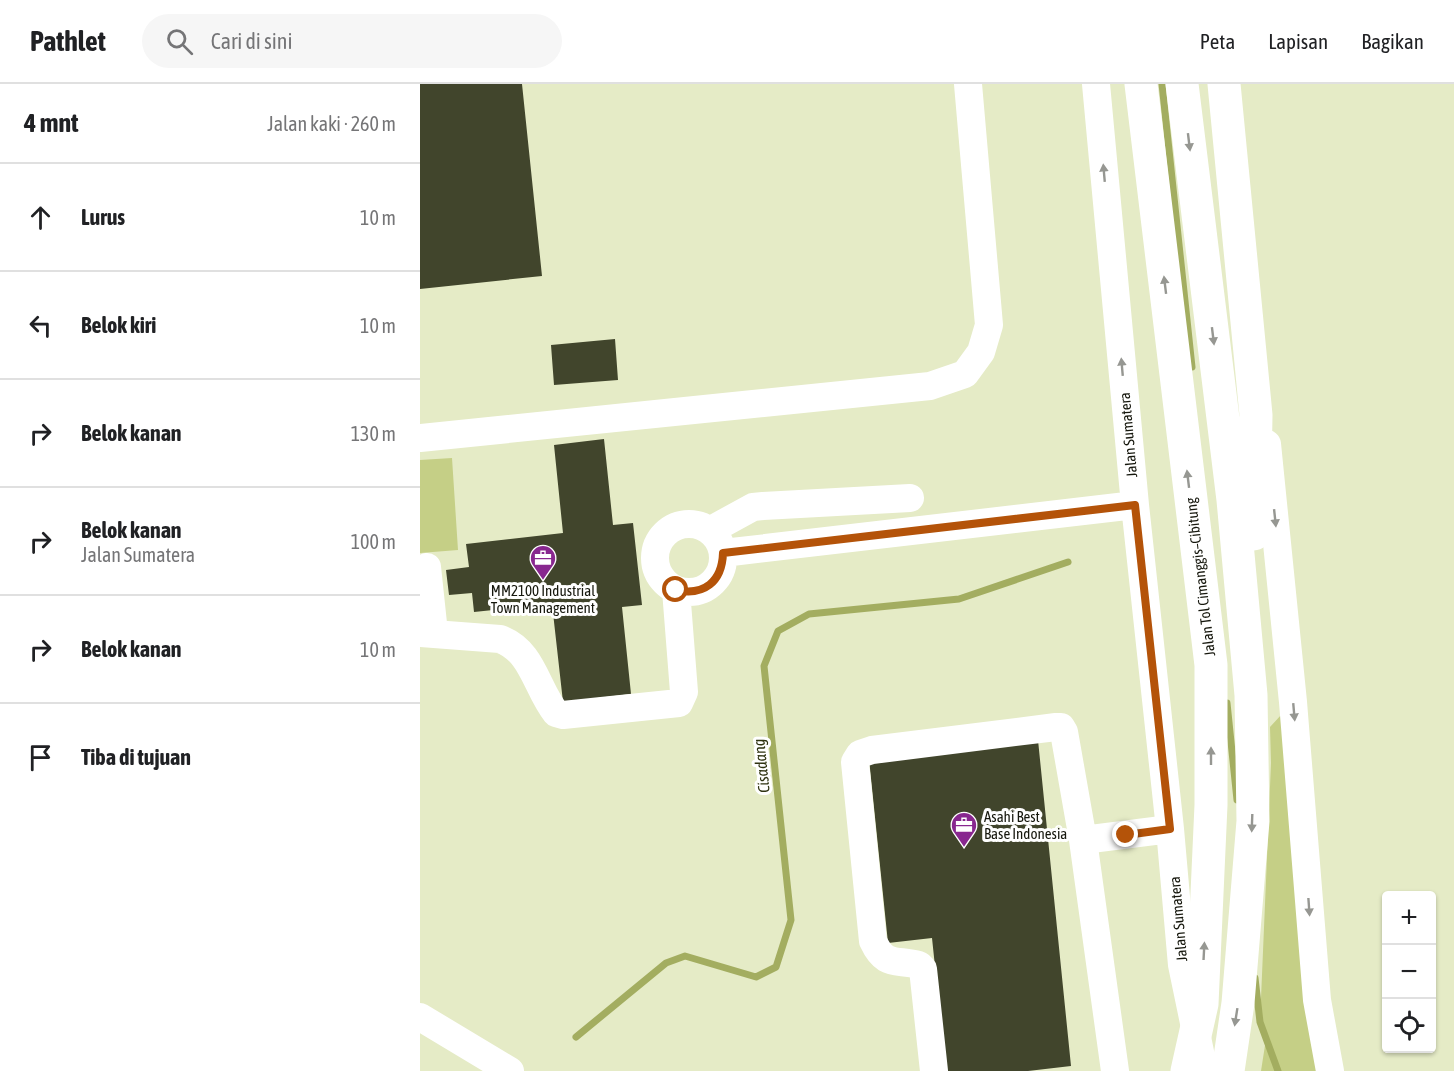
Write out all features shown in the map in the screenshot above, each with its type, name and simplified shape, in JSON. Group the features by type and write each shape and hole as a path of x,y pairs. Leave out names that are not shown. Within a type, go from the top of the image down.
{"highway":[{"name":"Jalan Tol Cimanggis–Cibitung","path":"1141,84 1211,665 1211,805 1202,1004 1187,1071"},
{"path":"1182,84 1233,500 1251,695"},
{"path":"1224,84 1256,415 1251,695 1252,821 1238,1003 1228,1071"}],"street":[{"path":"420,438 930,386 965,374 981,352 988,325 968,84"},
{"name":"Jalan Sumatera","path":"1096,84 1135,505 1170,829 1182,965 1204,1071"},
{"path":"1231,84 1293,702 1317,1000 1330,1071"},
{"path":"717,542 753,507 910,498"},
{"path":"717,542 1135,505"},
{"path":"686,523 699,524 717,542 721,571 710,585 700,591 676,590 665,583 657,572 654,559 656,546 663,535 674,527 686,523"},
{"path":"427,567 427,633 500,639 511,643 523,654 556,713 563,715 679,703 684,692 676,590"},
{"path":"934,1071 923,969 919,965 890,961 881,957 873,941 855,762 860,754 872,750 1061,728 1064,732 1083,840 1115,1071"},
{"path":"1083,840 1170,829"},
{"path":"420,1017 510,1071"}],"shaded area":[{"path":"420,84 1454,84 1454,1071 420,1071"}],"green space":[{"path":"452,458 458,550 420,553 420,460"},
{"path":"1293,702 1331,1071 1261,1071 1266,1039 1260,1022 1271,763 1270,727"}],"building":[{"path":"420,84 522,84 542,276 420,289"},
{"path":"615,339 618,380 554,385 551,345"},
{"name":"MM2100 Industrial Town Management","path":"604,439 613,525 633,523 642,605 622,607 631,694 563,702 552,604 474,612 472,593 449,595 446,570 469,567 466,544 563,533 554,445"},
{"name":"Asahi Best Base Indonesia","path":"1038,740 1071,1066 1028,1071 946,1071 932,938 888,943 869,759"}],"waterway":[{"path":"1162,84 1192,367"},
{"name":"Cisadang","path":"576,1037 666,963 685,956 756,977 776,967 791,920 764,666 778,631 809,614 959,599 1068,562"},
{"path":"1227,703 1237,800"},
{"path":"1255,978 1260,1022 1278,1071"}],"place":[{"name":"MM2100 Industrial Town Management","path":"543,581"},
{"name":"Asahi Best Base Indonesia","path":"964,848"}],"route":[{"path":"676,590 700,591 710,585 718,576 723,565 723,553 1135,505 1170,829 1126,835"}]}
